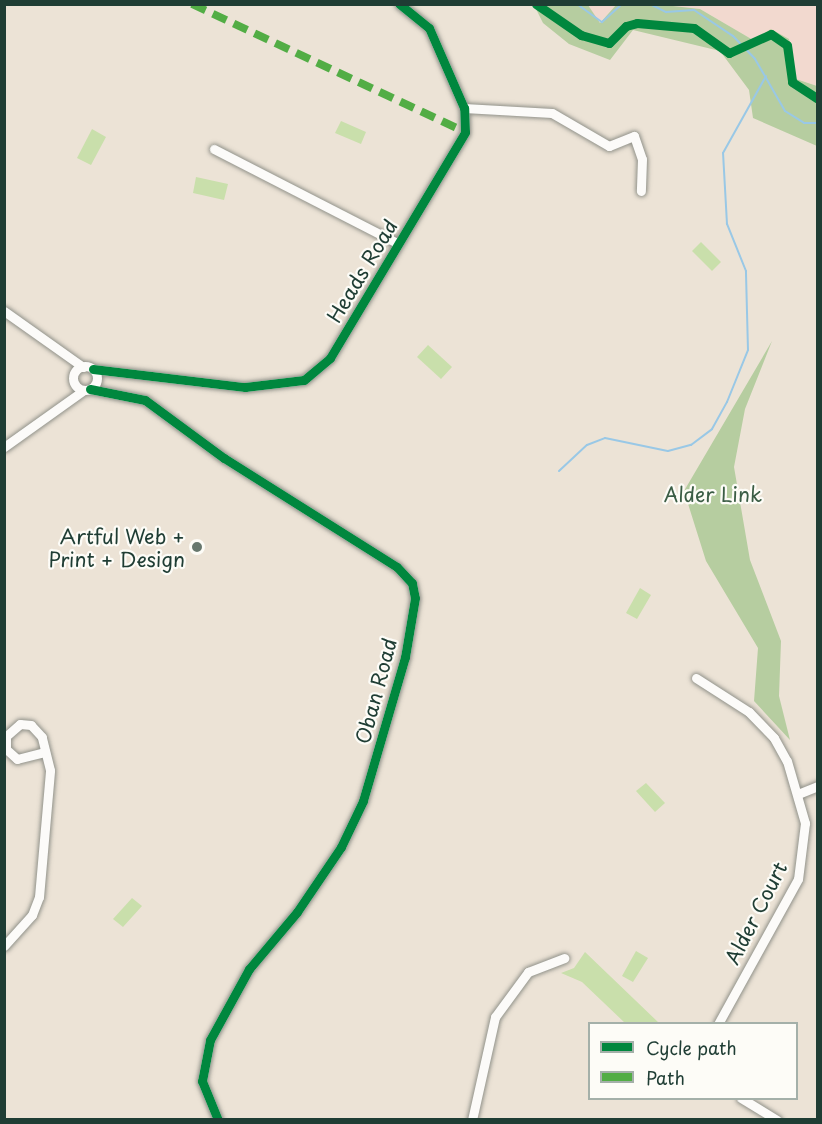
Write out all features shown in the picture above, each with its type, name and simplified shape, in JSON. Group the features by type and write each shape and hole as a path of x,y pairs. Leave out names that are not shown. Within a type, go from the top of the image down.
{"street":[{"name":"Heads Road","path":"79,369 107,369 245,387 304,380 330,358 395,242 458,152 465,132 464,108 429,28 399,4"},
{"path":"464,108 552,112 609,146 634,136 642,159 641,191"},
{"path":"214,149 395,242"},
{"path":"4,310 66,354 79,369 88,386"},
{"path":"88,386 93,369"},
{"path":"4,447 66,403 107,369"},
{"name":"Oban Road","path":"88,386 107,397 145,400 243,471 397,567 412,583 415,598 405,657 363,801 341,847 297,912 249,969 210,1040 202,1081 218,1119"},
{"name":"Alder Court","path":"696,678 767,729 787,761 798,794 805,841 798,879 719,1022"},
{"path":"4,946 32,915 39,897 50,770 42,737 31,725 20,724 6,736 6,749 17,759 45,752"},
{"path":"798,794 818,786"},
{"path":"472,1119 495,1017 528,972 564,958"},
{"path":"744,1100 777,1119"}],"shaded area":[{"path":"588,5 616,5 599,23"},
{"path":"664,5 817,5 817,86 796,79 789,39 753,40 700,9"}],"green space":[{"path":"534,5 588,5 600,23 616,5 664,5 700,9 753,40 771,29 789,39 796,79 817,86 817,146 753,118 749,90 720,51 633,30 610,60 569,44 543,23"},
{"path":"341,121 366,132 361,144 335,133"},
{"path":"92,129 106,137 91,165 77,158"},
{"path":"196,177 228,184 224,200 193,193"},
{"path":"701,242 721,262 712,271 692,251"},
{"name":"Alder Link","path":"772,341 745,409 734,467 750,560 781,641 779,696 790,740 754,701 758,648 706,561 684,491"},
{"path":"428,345 452,367 441,379 417,357"},
{"path":"640,588 651,595 637,619 626,613"},
{"path":"646,783 665,803 655,812 636,791"},
{"path":"132,898 142,906 123,927 113,919"},
{"path":"636,951 648,958 633,982 622,976"},
{"path":"585,952 658,1022 624,1022 582,982 561,973 574,968"}],"waterway":[{"path":"577,4 602,22 622,4"},
{"path":"650,4 666,12 694,10 733,36 755,59 785,111 804,123 818,123"},
{"path":"559,471 587,445 605,438 668,451 691,445 712,429 727,402 748,350 746,271 727,224 723,153 766,76"}],"marked path":[{"path":"192,4 465,132"}],"cycle path":[{"path":"93,369 245,387 304,380 330,358 465,132 464,108 429,28 399,4"},
{"path":"536,4 581,35 609,43 626,26 637,23 694,28 729,53 771,34 787,45 792,82 818,99"},
{"path":"90,389 145,400 224,458 397,567 412,583 415,598 405,657 363,801 341,847 297,912 249,969 210,1040 202,1081 218,1120"}],"place":[{"name":"Artful Web + Print + Design","path":"197,547"}]}
